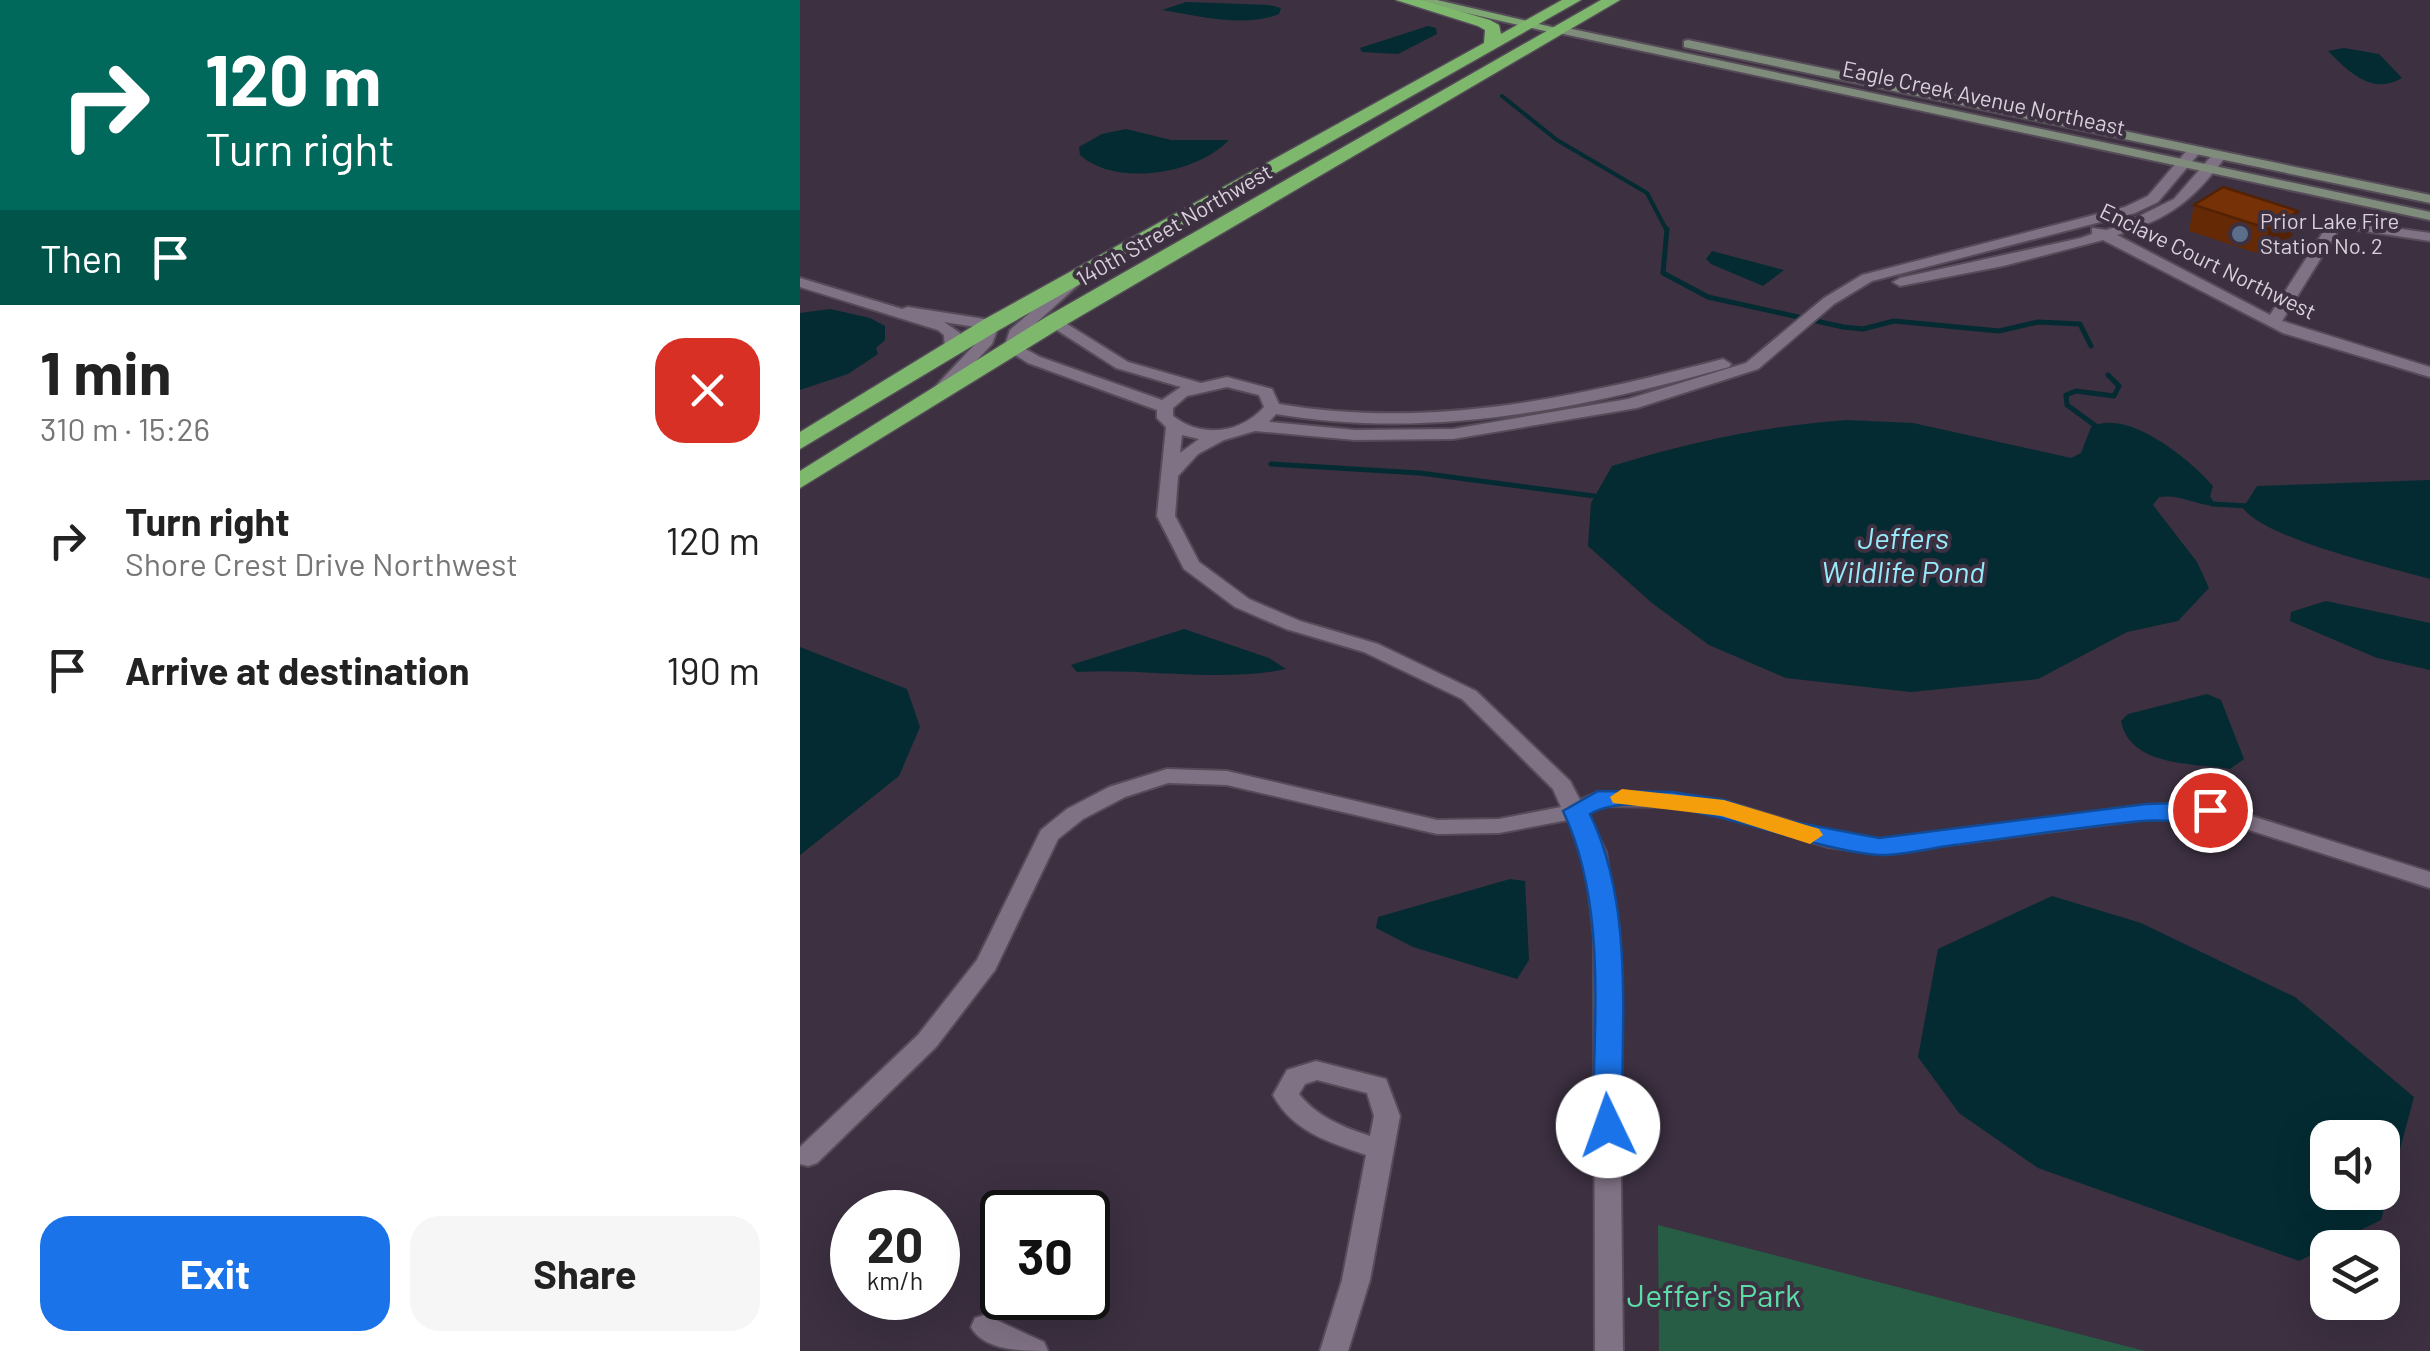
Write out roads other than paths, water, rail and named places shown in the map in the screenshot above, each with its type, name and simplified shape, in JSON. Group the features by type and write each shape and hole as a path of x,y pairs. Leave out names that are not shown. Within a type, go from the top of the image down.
{"highway":[{"path":"1404,0 1484,23 1493,28 1492,44"},
{"path":"1553,22 1573,0"},
{"name":"140th Street Northwest","path":"800,442 991,325 1492,44 1529,24 1577,20 1612,0"},
{"name":"140th Street Northwest","path":"800,481 1054,322 1553,22"}],"main road":[{"path":"1417,0 1529,24"},
{"path":"1486,0 1553,22"},
{"name":"Eagle Creek Avenue Northeast","path":"1577,20 2430,199"},
{"name":"Eagle Creek Avenue Northeast","path":"1553,22 2208,170 2430,216"}],"street":[{"path":"1168,477 1192,450 1224,434 1254,426 1354,435 1453,434 1632,404 1717,380 1752,366 1829,301 1868,278 2130,210 2152,199 2194,151"},
{"path":"1854,289 1948,274 2102,234 2179,202 2219,156"},
{"path":"2273,322 2332,229 2341,223 2430,238"},
{"name":"Enclave Court Northwest","path":"2081,224 2273,322 2375,358 2430,372"},
{"path":"1088,270 1016,333 1012,348 1034,360 1165,407"},
{"path":"800,282 908,312 991,325 986,342 933,396"},
{"path":"908,312 952,333 951,349"},
{"path":"1054,322 1122,365 1195,386 1227,382 1256,387 1266,392 1272,408"},
{"path":"1272,408 1352,420 1449,418 1524,408 1766,353"},
{"path":"1165,407 1195,386"},
{"path":"1165,407 1165,418 1174,426 1188,432 1224,434"},
{"path":"1254,426 1272,408"},
{"path":"1174,426 1166,516 1192,566 1242,603 1293,625 1371,648 1470,696 1562,786 1576,811 1595,852 1606,936 1609,1351"},
{"path":"808,1156 926,1040 987,964 1050,835 1074,814 1118,792 1167,776 1227,778 1437,826 1498,826 1576,811 1598,799 1672,800 1724,808 1828,840 1879,846 2146,812 2210,810 2430,880"},
{"path":"1334,1351 1356,1280 1380,1150"},
{"path":"985,1327 1034,1351"}],"water":[{"path":"1186,2 1281,8 1279,14 1251,20 1206,18 1162,10"},
{"path":"1428,26 1436,28 1437,34 1398,54 1362,52 1360,48"},
{"path":"2344,48 2379,54 2402,78 2381,84 2361,79 2328,51"},
{"path":"1126,129 1171,140 1229,140 1197,162 1155,173 1113,171 1080,155 1079,147 1102,134"},
{"path":"1712,251 1784,270 1763,286 1711,264 1706,259"},
{"path":"830,309 870,318 885,326 885,340 876,348 878,354 848,374 800,390 800,313"},
{"name":"Jeffers Wildlife Pond","path":"1847,420 1913,423 2071,458 2081,453 2091,427 2106,423 2140,430 2174,450 2213,486 2210,496 2216,506 2167,496 2159,497 2153,505 2197,562 2209,588 2178,621 2127,632 2038,679 1911,692 1786,678 1709,645 1652,603 1588,546 1591,503 1612,466 1728,436"},
{"path":"2430,480 2430,579 2301,541 2256,519 2243,508 2257,486"},
{"path":"2326,601 2430,623 2430,670 2377,658 2290,621 2291,612"},
{"path":"1184,629 1269,658 1286,669 1209,675 1077,672 1071,665"},
{"path":"800,647 907,689 920,727 899,776 800,855"},
{"path":"2207,694 2221,700 2244,759 2230,769 2165,760 2137,747 2127,736 2121,721 2128,714"},
{"path":"1510,879 1525,881 1529,960 1517,979 1413,947 1376,928 1378,917"},
{"path":"2052,896 2141,923 2295,997 2414,1097 2400,1149 2400,1120 2310,1120 2310,1210 2384,1210 2381,1220 2361,1230 2310,1230 2310,1256 2299,1261 2038,1168 1959,1113 1918,1057 1938,949"}],"waterway":[{"path":"1502,96 1557,140 1647,193 1667,231"},
{"path":"1667,231 1663,273 1708,297 1863,329 1894,321 1999,331 2038,322 2080,324 2091,346"},
{"path":"2100,429 2067,405 2066,395 2076,391 2114,396 2119,386 2108,375"},
{"path":"1271,464 1420,473 1594,496"},
{"path":"2212,504 2249,506"}],"place":[{"name":"Prior Lake Fire Station No. 2","path":"2240,234"}],"park label":[{"name":"Jeffer's Park","path":"1714,1296"}]}
